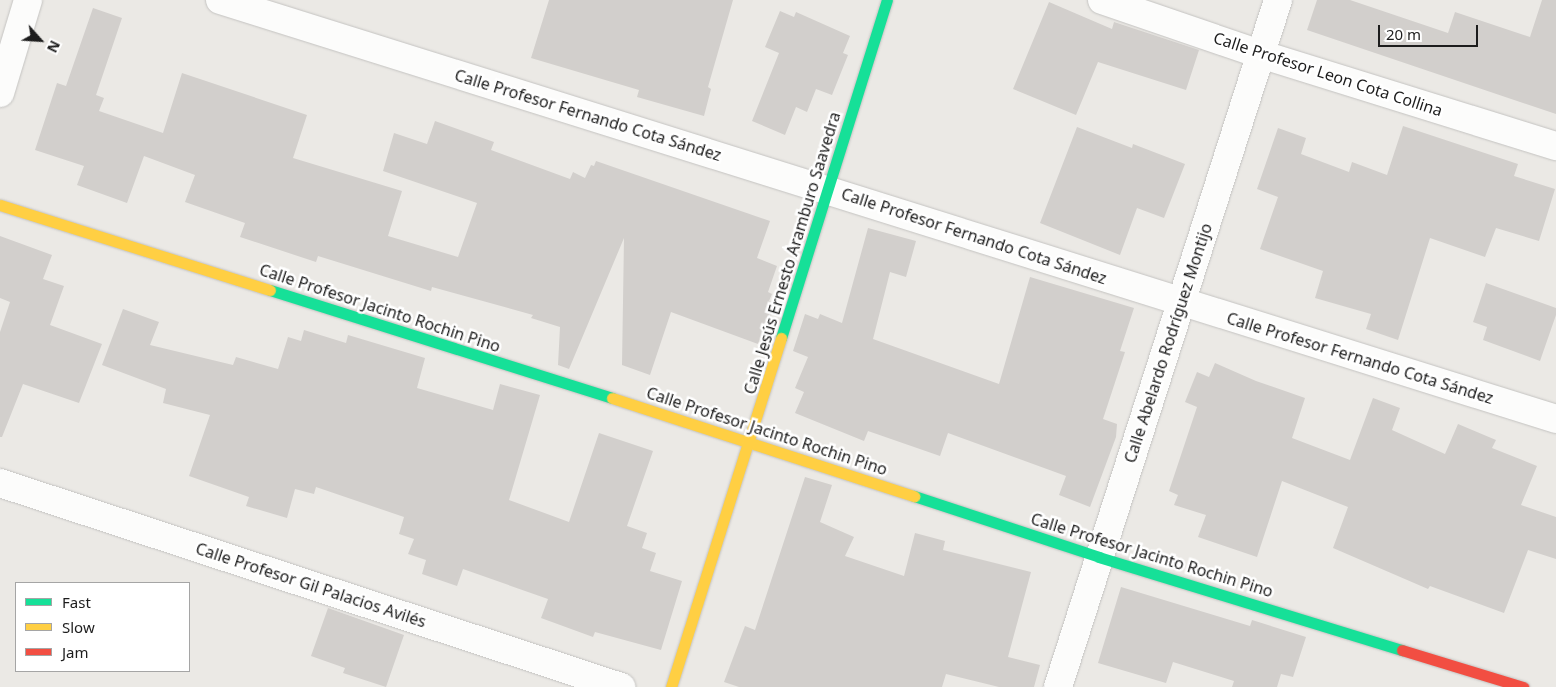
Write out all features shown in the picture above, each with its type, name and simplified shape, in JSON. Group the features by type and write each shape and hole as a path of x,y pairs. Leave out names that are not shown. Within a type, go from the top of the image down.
{"street":[{"path":"0,93 28,0"},
{"name":"Calle Profesor Fernando Cota Sández","path":"220,0 828,190 1181,303 1556,419"},
{"name":"Calle Jesús Ernesto Aramburo Saavedra","path":"671,687 750,442 887,0"},
{"name":"Calle Profesor Leon Cota Collina","path":"1102,0 1260,54 1556,146"},
{"name":"Calle Abelardo Rodríguez Montijo","path":"1058,687 1278,0"},
{"name":"Calle Profesor Jacinto Rochin Pino","path":"0,206 750,442 1099,557 1523,687"},
{"name":"Calle Profesor Gil Palacios Avilés","path":"0,483 621,687"}],"building":[{"path":"549,0 733,0 708,87 711,89 704,116 637,97 639,90 531,58"},
{"path":"1317,0 1350,0 1448,33 1455,12 1530,37 1542,0 1556,0 1556,114 1307,30"},
{"path":"1049,2 1112,29 1114,22 1199,50 1186,90 1098,62 1076,115 1013,89"},
{"path":"93,8 122,18 96,95 104,98 99,111 163,133 182,73 307,115 293,158 402,191 388,236 458,257 477,203 383,171 394,133 427,144 435,121 494,142 491,150 570,179 573,172 585,178 591,165 594,166 596,161 770,221 757,258 777,266 768,292 772,294 769,301 775,303 764,340 760,338 758,344 671,312 650,375 622,365 624,238 569,369 558,365 560,327 531,318 533,315 432,287 431,291 318,256 316,262 240,237 245,223 185,202 195,175 144,156 127,203 77,185 84,166 35,150 57,83 66,86"},
{"path":"780,11 794,17 796,12 850,36 843,53 848,55 832,95 816,89 807,112 796,107 785,135 752,121 779,53 765,47"},
{"path":"1403,126 1518,164 1514,176 1555,189 1539,241 1496,228 1485,257 1430,238 1398,340 1366,329 1371,314 1315,298 1323,271 1260,249 1278,197 1257,189 1278,128 1306,138 1301,154 1349,172 1352,162 1387,175"},
{"path":"1077,127 1132,148 1133,144 1185,164 1164,218 1137,208 1120,255 1040,223"},
{"path":"868,228 916,241 906,277 890,272 873,339 999,384 1030,277 1134,308 1120,351 1125,352 1103,419 1117,424 1116,437 1090,507 1059,495 1066,476 948,433 940,456 868,431 864,441 795,413 804,392 795,388 808,357 793,351 805,314 818,319 820,314 842,323"},
{"path":"0,236 52,255 43,279 64,286 50,325 102,344 79,403 23,384 2,437 0,437 0,332 10,302 0,298"},
{"path":"1486,283 1556,308 1556,315 1540,361 1483,340 1487,327 1473,322"},
{"path":"123,309 159,322 150,345 233,365 236,357 278,369 288,337 301,341 304,330 346,343 348,335 425,358 417,388 493,410 500,384 540,395 509,500 569,522 599,433 653,451 627,526 647,533 642,548 656,553 650,571 682,581 661,650 595,632 593,637 541,618 548,599 463,569 457,586 422,574 426,560 408,554 414,539 399,534 404,517 316,487 314,494 295,489 287,518 246,506 249,497 189,476 210,415 163,403 166,389 102,365"},
{"path":"1215,363 1256,381 1305,398 1292,438 1350,460 1373,398 1400,408 1392,430 1445,454 1458,424 1496,440 1492,448 1537,466 1521,505 1556,517 1556,559 1528,550 1504,613 1430,586 1428,589 1333,548 1348,507 1282,481 1257,557 1198,537 1206,515 1174,505 1178,495 1169,491 1197,407 1185,402 1197,372 1209,377"},
{"path":"805,477 832,485 820,522 854,537 845,556 904,576 915,533 945,541 943,550 1031,572 1008,657 1040,665 1034,687 999,687 946,674 942,687 739,687 724,682 745,626 755,630"},
{"path":"1121,587 1250,626 1252,620 1306,637 1293,677 1281,674 1277,687 1232,687 1234,681 1173,662 1166,683 1098,663"},
{"path":"328,608 404,635 386,687 343,673 345,668 311,656"}],"traffic: fast":[{"path":"781,338 887,0"},
{"path":"270,290 612,398"},
{"path":"914,496 1099,557 1402,650"}],"traffic: slow":[{"path":"0,205 270,290"},
{"path":"671,687 781,338"},
{"path":"612,398 914,496"}],"traffic: jam":[{"path":"1402,650 1523,687"}]}
